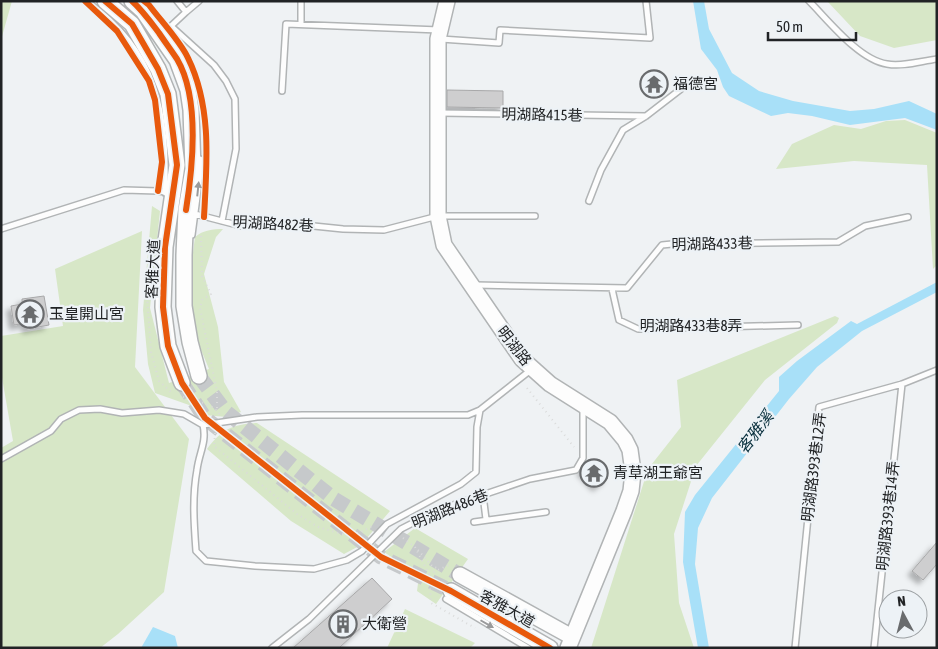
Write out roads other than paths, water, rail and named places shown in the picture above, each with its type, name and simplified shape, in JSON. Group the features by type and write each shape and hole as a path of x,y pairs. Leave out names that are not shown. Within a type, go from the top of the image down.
{"street":[{"name":"客雅大道","path":"105,1 132,24 158,69 177,165 167,200 163,307 168,346 179,384"},
{"name":"客雅大道","path":"132,1 143,11 177,60 190,90 191,212 184,255 184,306 190,342 202,376"},
{"name":"明湖路","path":"447,1 438,34 437,113 438,216 444,245 522,359 550,384 610,422 630,450 633,472 624,511 570,642"},
{"name":"客雅大道","path":"460,570 570,642"},
{"name":"客雅大道","path":"448,595 550,648"}],"lane":[{"path":"86,1 122,31 141,57 152,81 163,98"},
{"path":"137,1 168,34 190,90"},
{"path":"177,1 186,12"},
{"path":"200,1 171,26 214,65 226,81 235,99 236,149 222,221"},
{"path":"301,1 301,24"},
{"path":"282,91 286,24 438,34 499,43 500,30 650,38 646,1"},
{"path":"809,1 848,41 876,62 896,65 937,58"},
{"path":"590,201 601,170 623,130 682,90"},
{"name":"明湖路415巷","path":"437,113 646,116"},
{"path":"1,229 124,190 167,200"},
{"name":"明湖路482巷","path":"167,200 204,217 241,226 304,225 384,230 438,216 536,216"},
{"name":"明湖路433巷","path":"470,285 628,288 662,246 672,244 838,242 865,226 908,217"},
{"name":"明湖路433巷8弄","path":"612,289 619,320 638,329 798,325"},
{"path":"1,459 51,431 61,419 79,410 100,409 122,413 160,410 184,414 203,425 257,417 302,415 468,415 480,410 532,369"},
{"name":"明湖路393巷12弄","path":"795,648 819,407 902,384 937,370"},
{"name":"明湖路393巷14弄","path":"874,648 902,384"},
{"name":"明湖路486巷","path":"272,648 309,619 401,529 438,510 530,479 576,470 583,458 583,405"},
{"path":"203,425 205,435 197,469 193,507 196,551 206,561 314,569 347,560 354,556 362,551 388,524 461,484 476,472 476,427 480,410"},
{"path":"483,495 486,519"},
{"path":"474,522 546,512"},
{"path":"448,595 528,648"}],"water":[{"path":"693,1 704,1 709,29 732,73 759,91 793,101 850,111 874,109 909,101 937,114 937,130 905,118 850,125 812,116 788,113 771,116 729,96 723,87 717,70 701,49"},
{"name":"客雅溪","path":"937,282 937,292 862,331 817,367 789,399 712,498 698,528 695,564 709,648 698,648 683,562 685,512 695,495 779,391 779,377 797,361 851,321 857,324"},
{"path":"153,627 175,636 178,648 141,648"}],"tunnel":[{"path":"199,376 225,411 334,499 460,575"},
{"path":"182,383 205,418 381,557 451,591"}],"place":[{"name":"福德宮","path":"654,84"},
{"name":"玉皇開山宮","path":"30,314"},
{"name":"青草湖王爺宮","path":"594,473"},
{"name":"大衛營","path":"343,624"}]}
